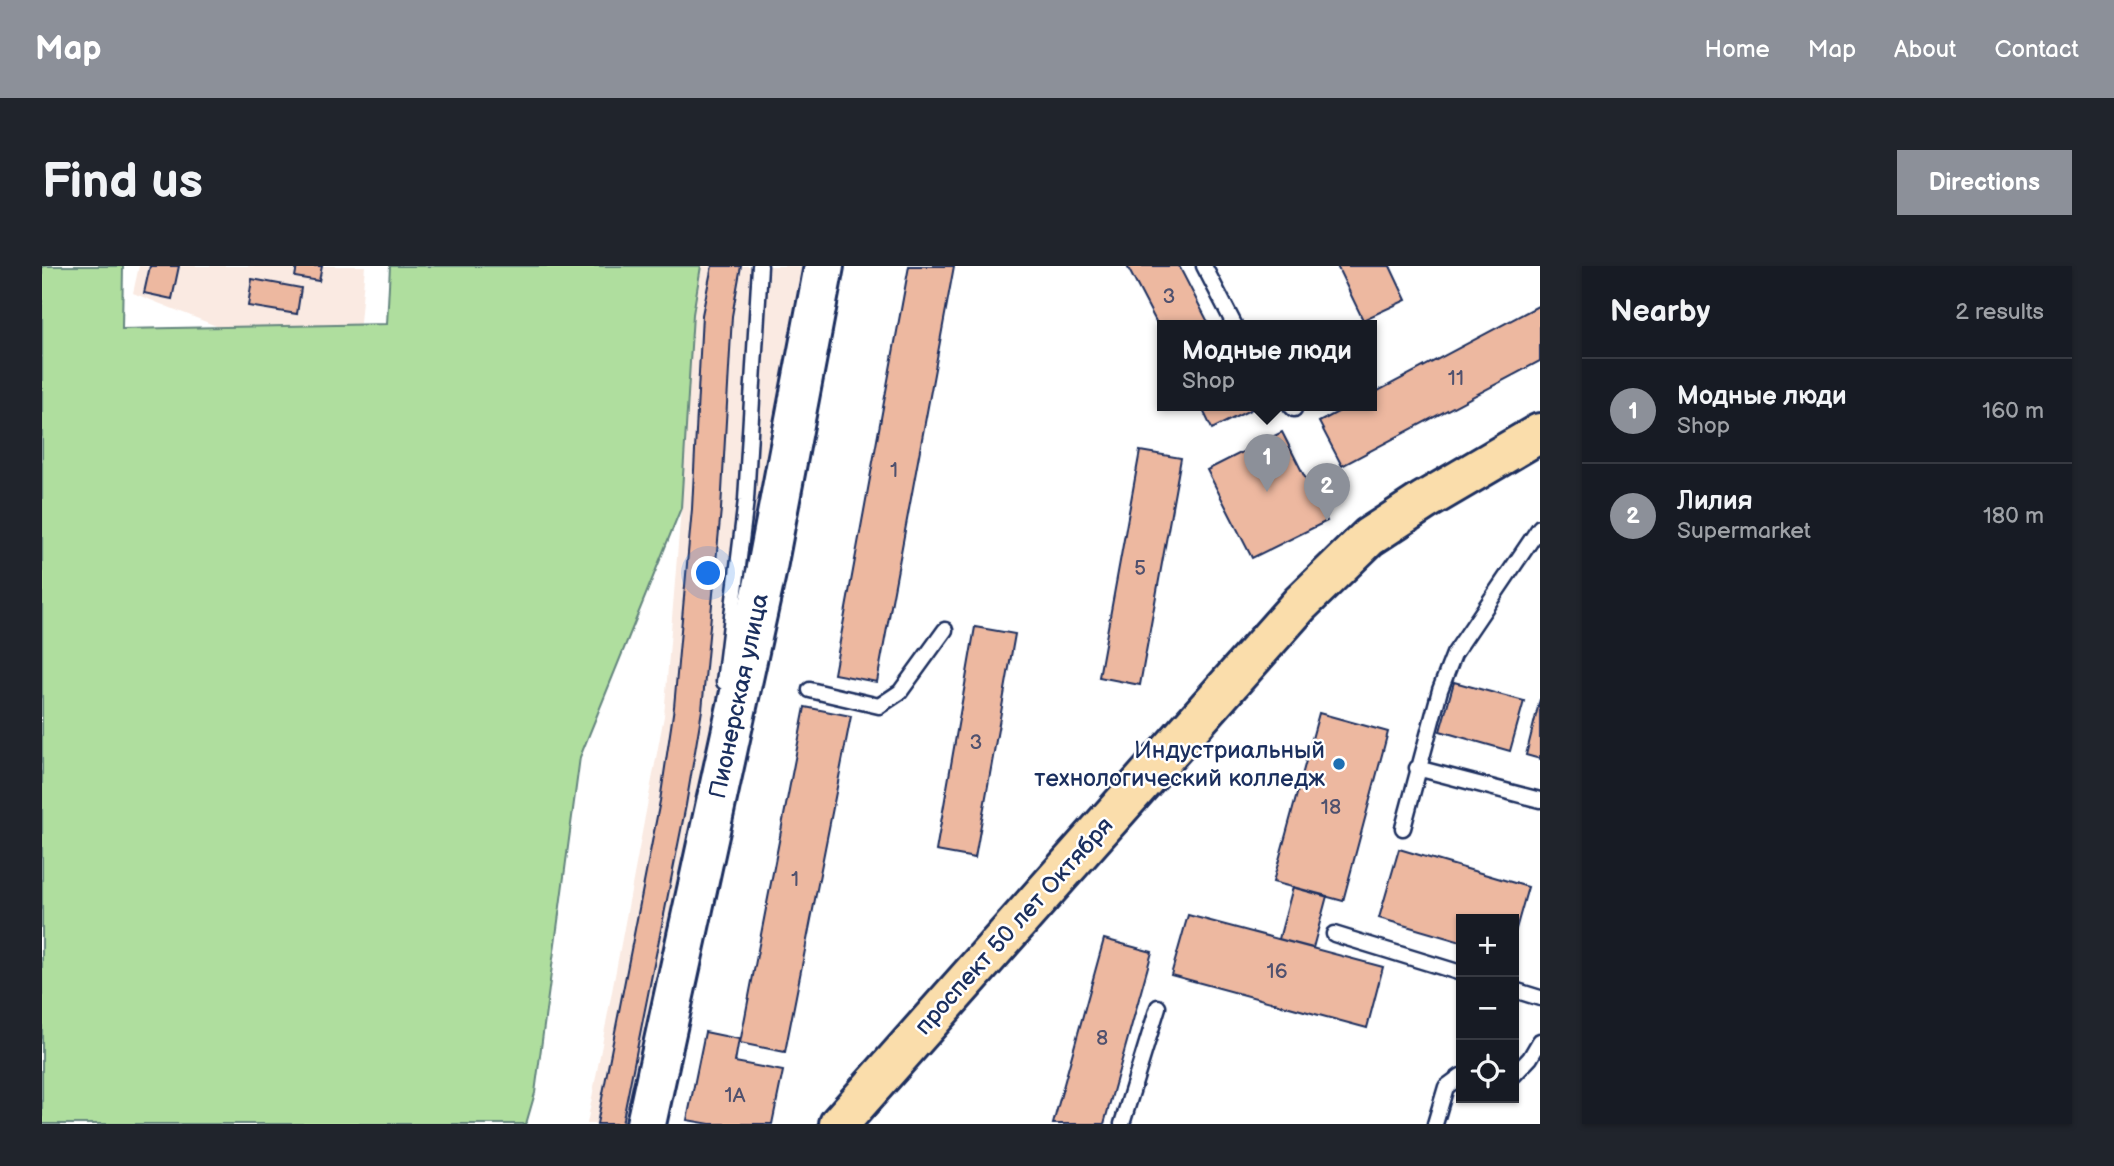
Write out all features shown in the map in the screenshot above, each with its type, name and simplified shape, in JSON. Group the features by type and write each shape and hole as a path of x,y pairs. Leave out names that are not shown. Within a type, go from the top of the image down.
{"main road":[{"name":"Пионерская улица","path":"646,1124 766,573 824,266"},
{"name":"проспект 50 лет Октября","path":"839,1124 1300,604 1369,537 1424,500 1540,433"}],"lane":[{"path":"703,864 746,500 760,266"},
{"path":"1205,266 1232,320"},
{"path":"1403,828 1417,768 1440,690 1454,654 1540,527"},
{"path":"810,690 879,706 900,692 946,630"},
{"path":"1417,768 1540,800"},
{"path":"1334,934 1456,971"},
{"path":"1519,992 1540,998"},
{"path":"1122,1124 1158,1007"},
{"path":"1519,1070 1540,1041"},
{"path":"1435,1124 1446,1087 1456,1080"}],"shaded area":[{"path":"139,266 365,266 359,334 239,335 133,293"},
{"path":"701,266 802,266 704,784 632,1124 587,1124 664,716 693,314"}],"green space":[{"path":"42,266 123,266 122,329 387,324 390,266 701,266 693,314 681,508 580,757 535,1093 526,1124 42,1124"}],"building":[{"path":"150,266 179,266 172,299 144,293"},
{"path":"297,266 322,266 319,281 295,277"},
{"path":"712,266 741,266 732,316 721,509 702,710 686,805 622,1124 597,1124 660,801 674,707 692,509 702,315"},
{"path":"909,266 954,266 877,682 834,674"},
{"path":"1127,266 1179,266 1207,320 1157,320 1157,323"},
{"path":"1337,266 1390,266 1406,300 1363,320"},
{"path":"252,279 301,288 297,314 248,306"},
{"path":"1540,305 1540,361 1342,466 1319,422 1340,411 1377,411 1377,391"},
{"path":"1203,411 1248,411 1212,429"},
{"path":"1282,432 1327,521 1252,558 1207,470"},
{"path":"1140,451 1181,458 1140,685 1099,677"},
{"path":"975,627 1015,634 975,858 936,851"},
{"path":"1454,682 1524,701 1510,751 1440,731"},
{"path":"1540,699 1540,759 1526,755"},
{"path":"805,707 851,716 785,1052 740,1043"},
{"path":"1319,713 1388,732 1343,901 1273,882"},
{"path":"1399,849 1528,887 1519,918 1519,914 1456,914 1456,941 1379,918"},
{"path":"1293,887 1327,896 1313,948 1279,939"},
{"path":"1188,915 1383,967 1367,1028 1171,975"},
{"path":"1104,939 1152,952 1104,1124 1053,1124"},
{"path":"705,1032 739,1039 735,1062 783,1071 772,1124 710,1124 687,1120"}],"place":[{"name":"Модные люди","path":"1267,492"},
{"name":"Лилия","path":"1327,521"},
{"name":"Индустриальный технологический колледж","path":"1339,764"}]}
